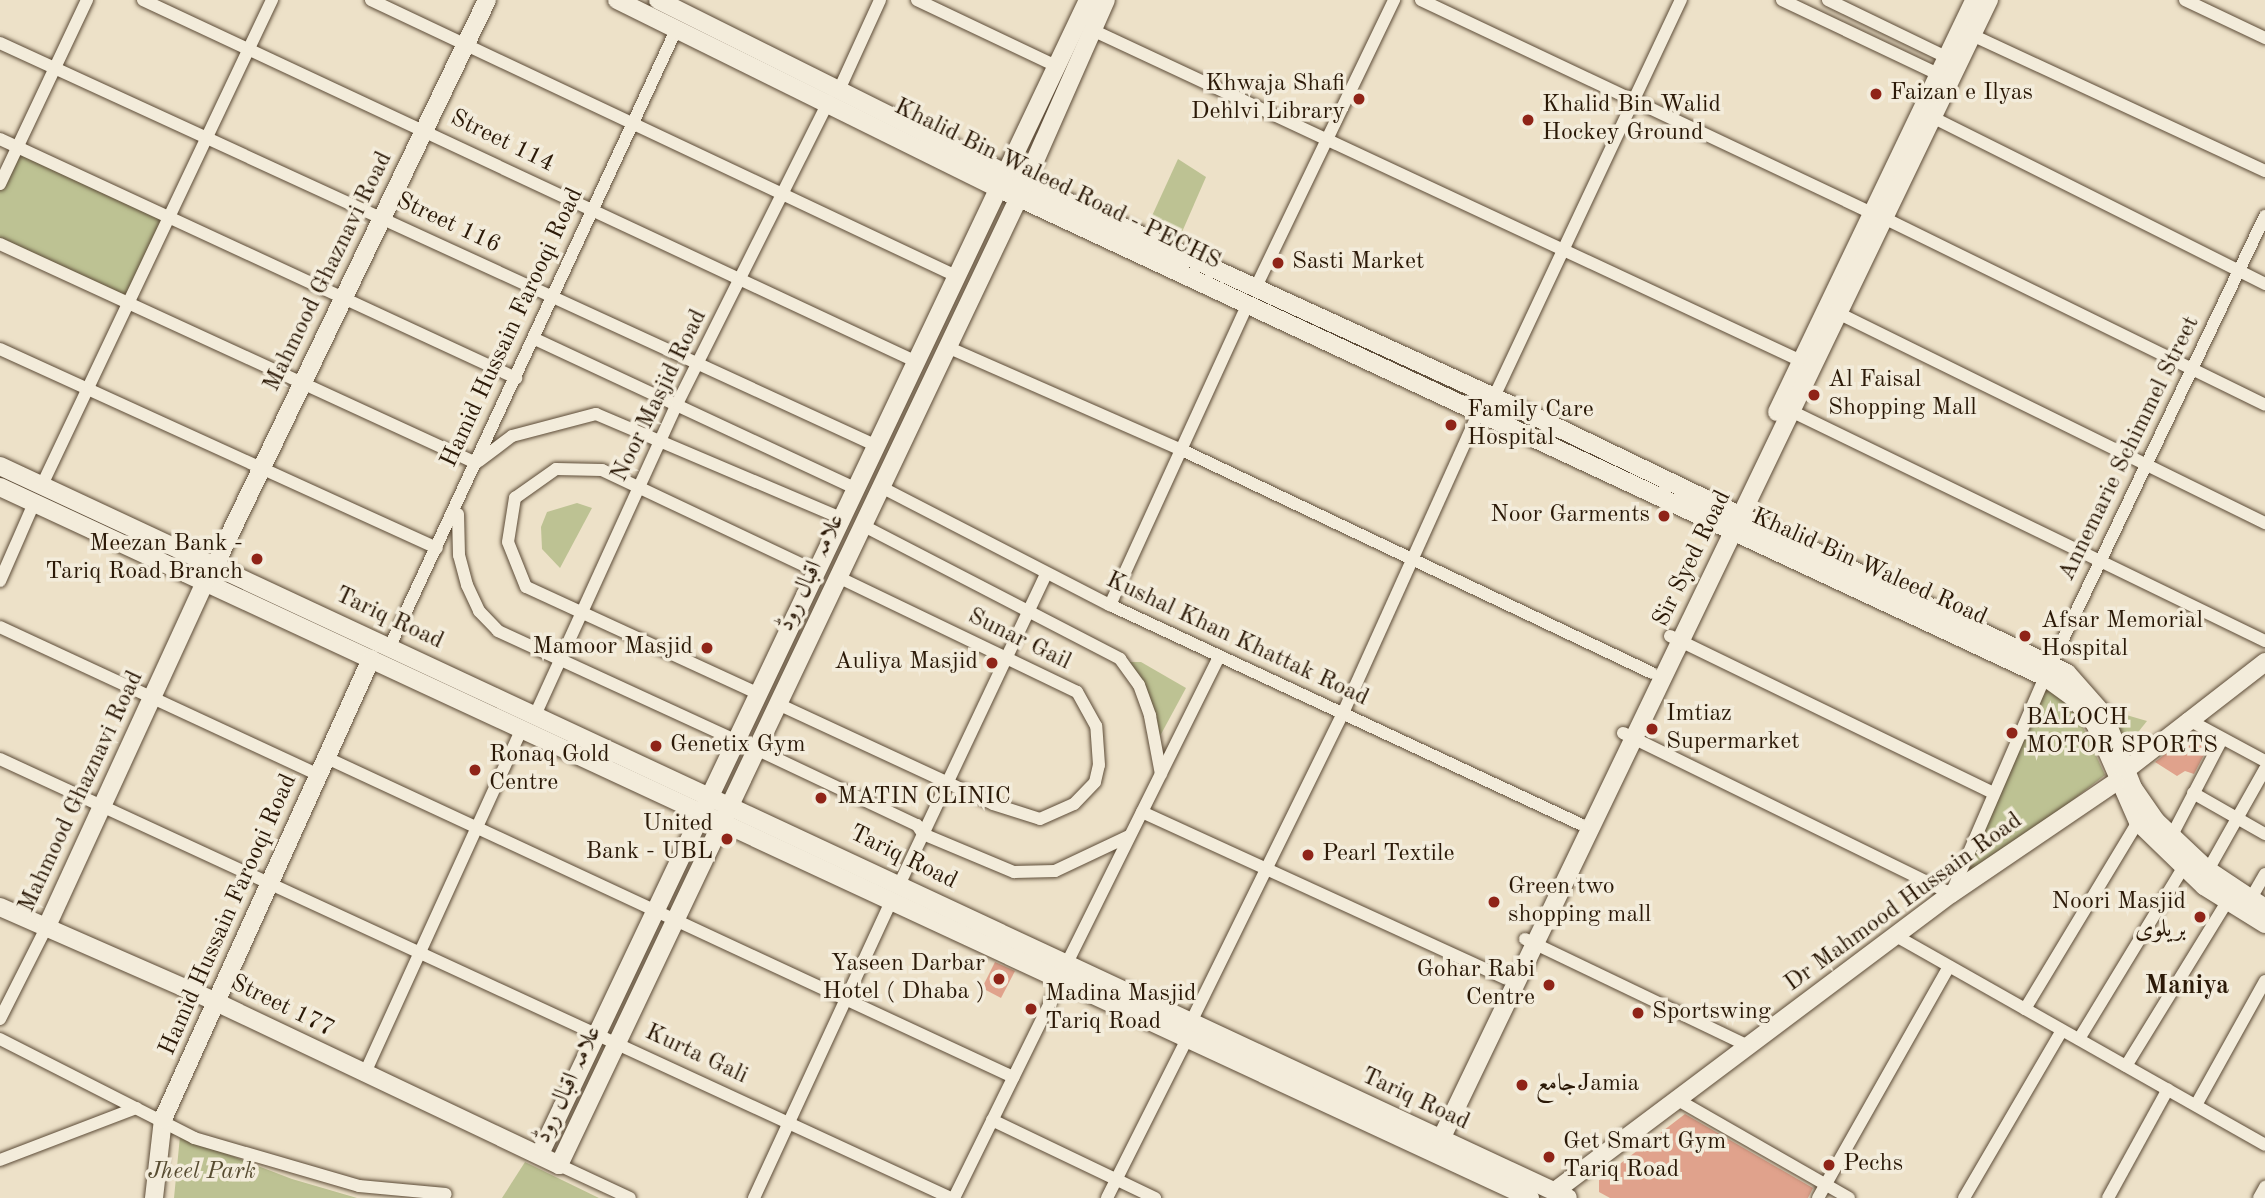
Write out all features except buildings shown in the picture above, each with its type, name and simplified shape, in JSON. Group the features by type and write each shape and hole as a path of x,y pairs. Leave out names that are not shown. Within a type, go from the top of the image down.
{"main road":[{"name":"Mahmood Ghaznavi Road","path":"215,565 340,298 380,215 428,129 487,0"},
{"name":"Khalid Bin Waleed Road - PECHS","path":"617,0 682,13"},
{"name":"Khalid Bin Waleed Road - PECHS","path":"658,0 834,95 1003,181 1252,297 1478,414"},
{"name":"علامہ اقبال روڈ","path":"559,1165 1022,190 1085,26 1088,0"},
{"name":"علامہ اقبال روڈ","path":"540,1154 1058,67 1106,0"},
{"name":"Sir Syed Road","path":"1730,511 1791,411 1801,361 1864,245 1952,60 1974,0"},
{"name":"Sir Syed Road","path":"1952,60 1972,35 1989,0"},
{"name":"Sir Syed Road","path":"1878,215 1933,117 1944,77"},
{"name":"Sir Syed Road","path":"1436,1137 1675,639 1730,511 1838,313 1864,245"},
{"name":"Khalid Bin Waleed Road - PECHS","path":"1252,297 1494,397"},
{"name":"Khalid Bin Waleed Road","path":"1494,397 1763,527 2048,671 2095,700 2138,822 2183,868 2227,902 2265,924"},
{"name":"Khalid Bin Waleed Road","path":"1478,414 1755,544 2048,671"},
{"name":"Tariq Road","path":"0,466 730,804 896,891 1530,1198"},
{"name":"Tariq Road","path":"0,487 722,822 896,891"},
{"path":"1755,544 1763,527"},
{"name":"Mahmood Ghaznavi Road","path":"46,928 205,583"},
{"name":"Sir Syed Road","path":"1436,1137 1506,979 1530,942 1580,824 1628,736 1652,673 1675,639"},
{"name":"Hamid Hussain Farooqi Road","path":"154,1198 163,1119 372,659"},
{"name":"Dr Mahmood Hussain Road","path":"1561,1195 1678,1100 1951,894 2121,776 2187,719 2265,662"},
{"name":"Khalid Bin Waleed Road","path":"2121,776 2171,837 2208,870 2258,904"},
{"name":"Street 177","path":"0,907 216,1002 364,1075 559,1165"},
{"name":"Tariq Road","path":"1188,1032 1436,1137 1561,1195"}],"street":[{"path":"0,184 87,0"},
{"name":"Street 114","path":"143,0 247,51 428,129 595,211 741,277 917,362"},
{"path":"42,485 272,0"},
{"path":"370,0 468,43 958,277"},
{"name":"Noor Masjid Road","path":"536,713 661,437 700,362 780,192 834,95 880,0"},
{"path":"917,0 1058,67"},
{"path":"1110,605 1252,297 1394,0"},
{"path":"1421,0 1878,215 2265,405"},
{"path":"1494,397 1631,101 1681,0"},
{"path":"1782,0 1944,77"},
{"path":"1828,0 1952,60"},
{"path":"2186,0 2265,38"},
{"name":"Hamid Hussain Farooqi Road","path":"390,646 595,211 682,13"},
{"path":"1085,26 1801,361"},
{"path":"1972,35 2265,171"},
{"name":"Street 116","path":"0,43 700,362 877,446"},
{"path":"1933,117 2265,284"},
{"path":"0,139 516,378"},
{"name":"Annemarie Schimmel Street","path":"1951,894 2048,671 2265,216"},
{"path":"0,244 476,463 512,436 577,416 596,414 661,437 843,519"},
{"path":"1838,313 2265,523"},
{"path":"535,339 857,489"},
{"path":"947,347 1182,450 1412,562 1652,673"},
{"path":"0,349 437,548"},
{"path":"1791,411 2101,559 2265,641"},
{"path":"1107,1198 1343,713 1478,414"},
{"path":"759,694 539,596 517,575 506,525 515,498 542,474 574,467 602,470 640,484 818,572"},
{"name":"Kushal Khan Khattak Road","path":"881,487 1110,605 1580,824"},
{"path":"461,497 459,555 479,611 498,631 558,662 737,741"},
{"path":"0,581 34,503"},
{"path":"862,525 1120,659 1139,685 1150,716 1161,774"},
{"path":"754,1198 1046,574"},
{"name":"Sunar Gail","path":"778,704 947,783 1040,819 1074,804 1095,782 1100,746 1088,708 1077,692 838,577"},
{"path":"0,627 319,775"},
{"path":"1675,639 1994,793"},
{"path":"952,1198 1219,656"},
{"path":"2187,719 2265,761"},
{"path":"364,1075 521,731"},
{"path":"1628,736 1951,894"},
{"path":"2171,837 2222,739"},
{"path":"756,749 918,825 923,834 1032,874 1077,863 1129,836"},
{"path":"327,758 1013,1077"},
{"name":"Kurta Gali","path":"0,760 952,1198"},
{"path":"2208,870 2265,769"},
{"path":"2193,793 2265,834"},
{"path":"1142,812 1506,979"},
{"path":"2025,1009 2138,822"},
{"path":"2079,1039 2183,868"},
{"path":"2258,904 2265,874"},
{"path":"2126,1066 2227,902"},
{"name":"Mahmood Ghaznavi Road","path":"0,1019 46,928"},
{"path":"1896,936 2265,1145"},
{"path":"1530,942 1750,1047"},
{"path":"1818,1198 1949,966"},
{"path":"2196,1105 2265,981"},
{"path":"1964,1198 2062,1030"},
{"path":"0,1039 135,1108 163,1119 194,1138 359,1186 446,1194"},
{"path":"2108,1198 2168,1089"},
{"path":"1678,1100 1849,1198"},
{"path":"0,1160 135,1108"},
{"path":"992,1120 1154,1198"},
{"path":"559,1165 630,1198"},
{"path":"2259,1198 2265,1187"}],"green space":[{"path":"17,146 169,217 129,302 0,244 0,184"},
{"path":"1178,159 1206,177 1182,232 1151,218"},
{"path":"577,503 592,508 560,568 542,549 541,527 547,512"},
{"path":"1126,662 1141,662 1186,688 1160,736"},
{"path":"2041,683 2076,712 2105,775 1951,894"},
{"path":"2109,710 2147,721 2127,746"},
{"name":"Jheel Park","path":"180,1136 292,1179 357,1198 174,1198"},
{"path":"525,1162 599,1198 502,1198"}],"place":[{"name":"Faizan e Ilyas","path":"1876,94"},
{"name":"Khwaja Shafi Dehlvi Library","path":"1359,99"},
{"name":"Khalid Bin Walid Hockey Ground","path":"1528,120"},
{"name":"Sasti Market","path":"1278,263"},
{"name":"Al Faisal Shopping Mall","path":"1814,395"},
{"name":"Family Care Hospital","path":"1451,425"},
{"name":"Noor Garments","path":"1664,516"},
{"name":"Meezan Bank - Tariq Road Branch","path":"257,559"},
{"name":"Afsar Memorial Hospital","path":"2025,636"},
{"name":"Mamoor Masjid","path":"707,648"},
{"name":"Auliya Masjid","path":"992,663"},
{"name":"Imtiaz Supermarket","path":"1652,729"},
{"name":"BALOCH MOTOR SPORTS","path":"2012,733"},
{"name":"Genetix Gym","path":"656,746"},
{"name":"Ronaq Gold Centre","path":"475,770"},
{"name":"MATIN CLINIC","path":"821,798"},
{"name":"United Bank - UBL","path":"727,839"},
{"name":"Pearl Textile","path":"1308,855"},
{"name":"Green two shopping mall","path":"1494,902"},
{"name":"Noori Masjid بریلوی","path":"2200,917"},
{"name":"Yaseen Darbar Hotel ( Dhaba )","path":"999,979"},
{"name":"Gohar Rabi Centre","path":"1549,985"},
{"name":"Madina Masjid Tariq Road","path":"1031,1009"},
{"name":"Sportswing","path":"1638,1013"},
{"name":"جامعJamia","path":"1522,1085"},
{"name":"Get Smart Gym Tariq Road","path":"1549,1157"},
{"name":"Pechs","path":"1829,1165"}],"district":[{"name":"Maniya","path":"2187,987"}]}
